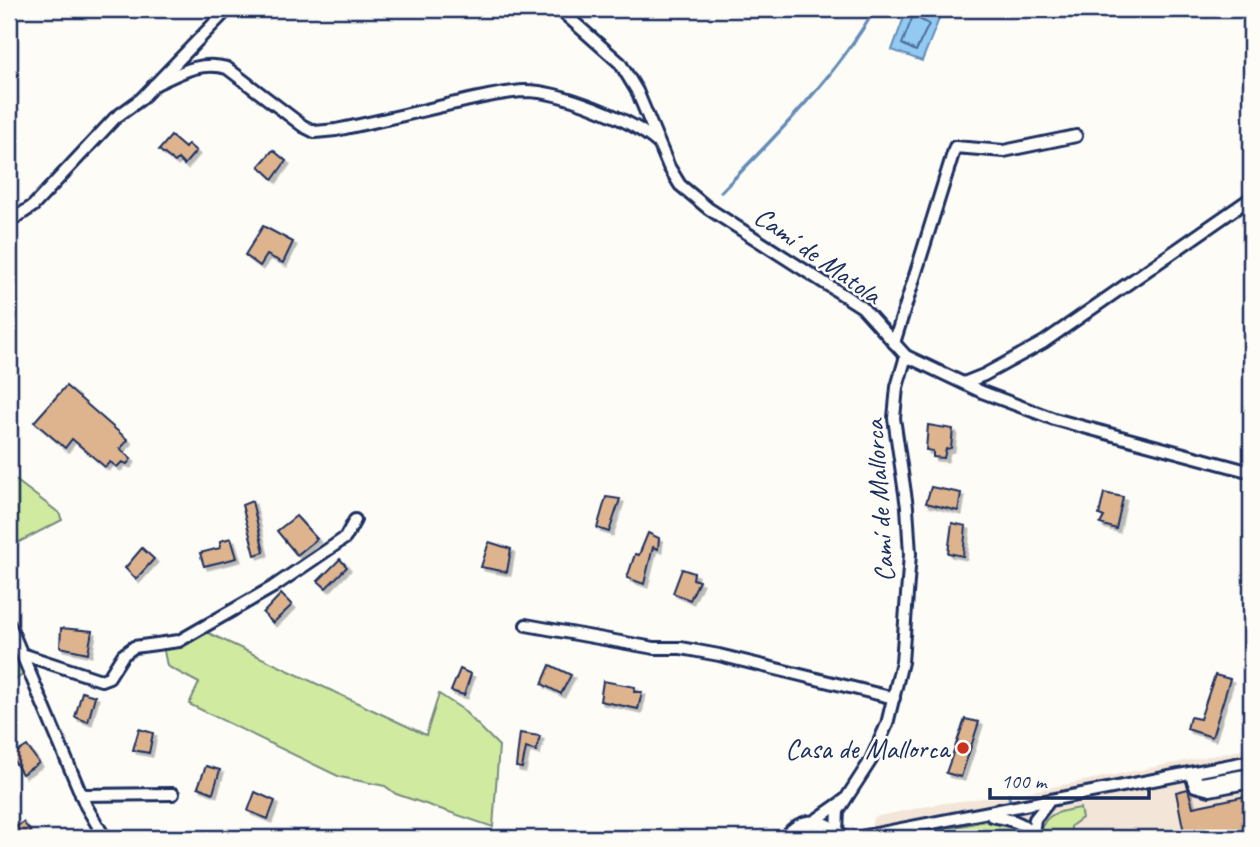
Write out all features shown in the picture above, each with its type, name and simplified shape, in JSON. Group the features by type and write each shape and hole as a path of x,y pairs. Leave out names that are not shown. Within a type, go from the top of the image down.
{"main road":[{"path":"786,838 796,827 813,822 821,823 841,836"}],"street":[{"path":"9,222 33,206 115,118 154,85 228,9"},
{"name":"Camí de Matola","path":"559,9 620,63 637,91 669,167 680,185 709,209 862,307 906,356 964,383 1054,419 1251,472"},
{"path":"154,85 195,66 215,64 227,68 303,126 315,132 336,130 489,96 526,91 565,99 617,116 644,131 662,147"},
{"path":"894,343 954,147 1004,151 1076,136"},
{"path":"964,383 1044,342 1251,198"},
{"name":"Camí de Mallorca","path":"841,836 836,817 878,745 894,698 902,662 910,554 907,507 894,418 897,387 906,356"},
{"path":"22,654 101,680 109,677 123,655 134,647 179,641 273,587 345,538 355,520"},
{"path":"9,624 82,795 105,838"},
{"path":"526,625 654,648 681,648 719,655 894,698"},
{"path":"855,838 1250,761"},
{"path":"1192,773 1197,782 1202,783 1251,774"},
{"path":"1192,773 1195,786 1205,790 1251,782"},
{"path":"82,795 173,794"},
{"name":"Camí de Mallorca","path":"813,822 845,800"},
{"path":"1034,836 1035,819 1049,802"},
{"path":"986,814 1018,822 1034,836"}],"shaded area":[{"path":"1251,748 1251,838 867,838 874,817 938,804 1027,792"}],"green space":[{"path":"9,475 59,513 62,520 9,547"},
{"path":"204,631 426,735 439,694 462,709 499,746 493,827 396,794 385,786 340,777 189,704 199,683 167,666 164,651 168,645"},
{"path":"9,634 24,674 9,684"},
{"path":"1080,808 1082,818 1071,826 1071,838 1042,838 1044,823 1048,818 1059,812"},
{"path":"990,820 1026,832 1028,838 903,838"}],"water":[{"path":"907,9 939,19 922,61 892,50"}],"building":[{"path":"171,136 185,148 188,144 196,151 184,165 159,150"},
{"path":"273,150 286,161 273,179 259,166"},
{"path":"263,226 293,242 283,263 267,255 260,266 245,255"},
{"path":"66,386 128,440 120,449 131,459 127,464 122,462 117,467 110,462 105,467 72,439 65,448 34,422"},
{"path":"928,425 953,429 951,448 946,449 944,458 933,457 933,451 926,450"},
{"path":"931,487 961,493 958,511 926,503"},
{"path":"1104,493 1123,497 1116,529 1100,524 1104,517 1099,515"},
{"path":"606,497 620,499 609,532 597,528"},
{"path":"252,501 264,552 255,555 242,505"},
{"path":"296,516 317,539 297,555 277,531"},
{"path":"952,523 966,526 963,556 948,553"},
{"path":"648,533 659,538 658,549 653,547 644,584 627,578 635,554 639,555"},
{"path":"231,538 237,558 204,566 200,553 220,548 220,541"},
{"path":"489,542 511,549 507,572 481,567"},
{"path":"142,548 154,559 136,579 125,568"},
{"path":"340,559 347,567 326,588 318,581"},
{"path":"682,569 694,573 693,579 699,581 690,600 673,593"},
{"path":"281,594 292,605 273,623 263,613"},
{"path":"61,628 92,631 88,653 60,647"},
{"path":"550,665 571,675 561,694 542,684"},
{"path":"460,669 471,674 464,695 451,691"},
{"path":"1215,675 1230,679 1212,737 1187,729 1190,717 1200,719"},
{"path":"603,681 635,687 634,692 642,692 638,709 600,701"},
{"path":"82,692 95,696 88,722 75,717"},
{"name":"Casa de Mallorca","path":"965,719 979,722 961,777 946,773"},
{"path":"139,729 153,733 149,753 133,750"},
{"path":"520,733 540,736 536,751 526,748 522,768 516,767"},
{"path":"27,746 39,763 22,774 11,756"},
{"path":"206,766 220,770 213,793 198,787"},
{"path":"1188,789 1193,807 1251,795 1251,837 1185,838 1176,792"},
{"path":"255,792 275,801 268,819 248,811"},
{"path":"23,822 31,832 23,838 9,838 9,832"}],"waterway":[{"path":"721,192 823,82 842,59 875,9"},
{"path":"1009,795 1010,803"},
{"path":"1015,834 1016,838"}],"place":[{"name":"Casa de Mallorca","path":"963,748"}]}
